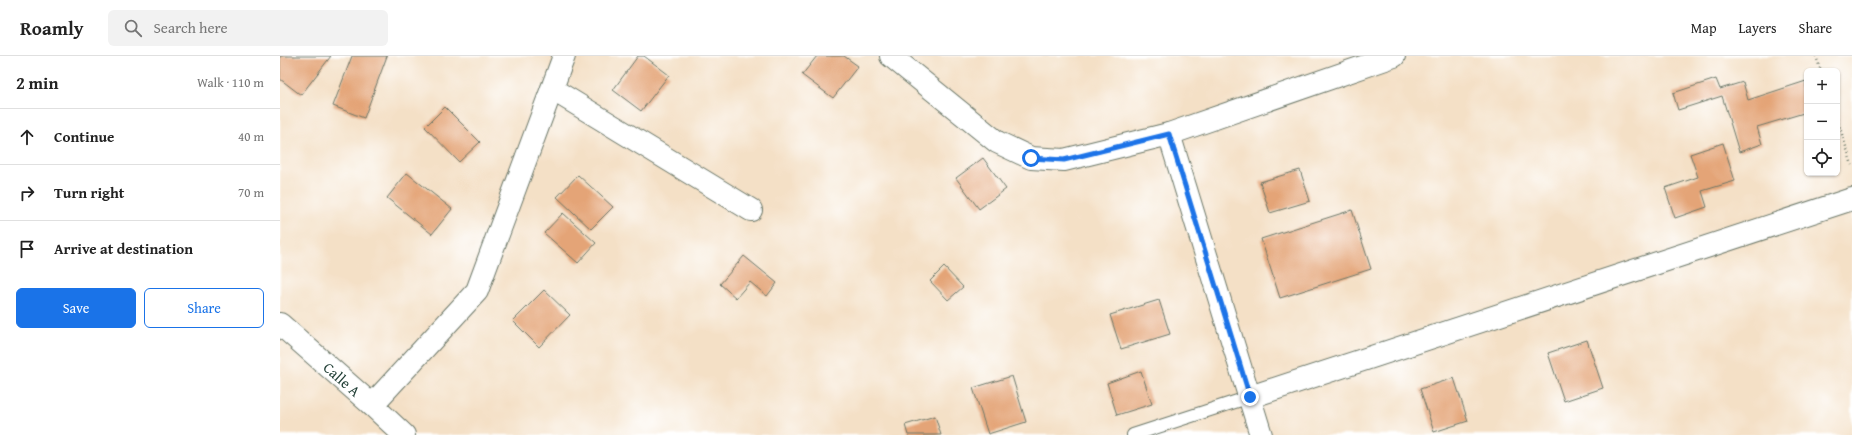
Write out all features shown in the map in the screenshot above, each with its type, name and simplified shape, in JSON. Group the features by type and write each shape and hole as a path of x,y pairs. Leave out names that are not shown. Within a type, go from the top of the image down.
{"street":[{"path":"372,405 477,290 564,56"},
{"path":"891,56 997,142 1031,158 1064,160 1169,134 1394,56"},
{"path":"552,89 751,210"},
{"path":"1169,134 1261,435"},
{"path":"1250,397 1852,199"},
{"name":"Calle A","path":"280,324 404,435"}],"lane":[{"path":"1133,435 1250,397"}],"path":[{"path":"1816,56 1820,68"},
{"path":"1840,128 1852,165"}],"building":[{"path":"280,56 331,56 301,95 280,79"},
{"path":"352,56 387,56 364,118 333,106"},
{"path":"638,56 644,56 669,75 641,111 613,90"},
{"path":"817,56 844,56 858,66 833,98 802,75"},
{"path":"1716,79 1720,89 1743,82 1748,100 1804,82 1804,113 1757,127 1762,144 1739,152 1722,96 1678,110 1673,93"},
{"path":"445,107 480,142 459,162 425,127"},
{"path":"1723,143 1735,181 1702,191 1707,207 1675,218 1665,188 1698,177 1690,154"},
{"path":"983,158 1006,189 979,209 956,178"},
{"path":"1300,170 1310,201 1270,213 1260,182"},
{"path":"407,173 452,209 432,234 387,198"},
{"path":"578,175 613,207 591,229 557,197"},
{"path":"1352,210 1371,269 1280,298 1261,239"},
{"path":"563,213 596,243 578,263 544,233"},
{"path":"744,256 777,283 767,296 750,282 736,298 720,284"},
{"path":"944,267 963,287 948,300 930,281"},
{"path":"544,290 570,315 539,347 513,321"},
{"path":"1159,300 1170,334 1121,349 1110,315"},
{"path":"1587,340 1603,388 1564,401 1548,353"},
{"path":"1141,371 1152,404 1117,415 1107,383"},
{"path":"1012,376 1026,422 988,434 973,388"},
{"path":"1454,378 1468,421 1434,432 1420,389"},
{"path":"935,416 941,435 908,435 905,425"}],"route":[{"path":"1031,158 1064,160 1169,134 1250,397"}]}
